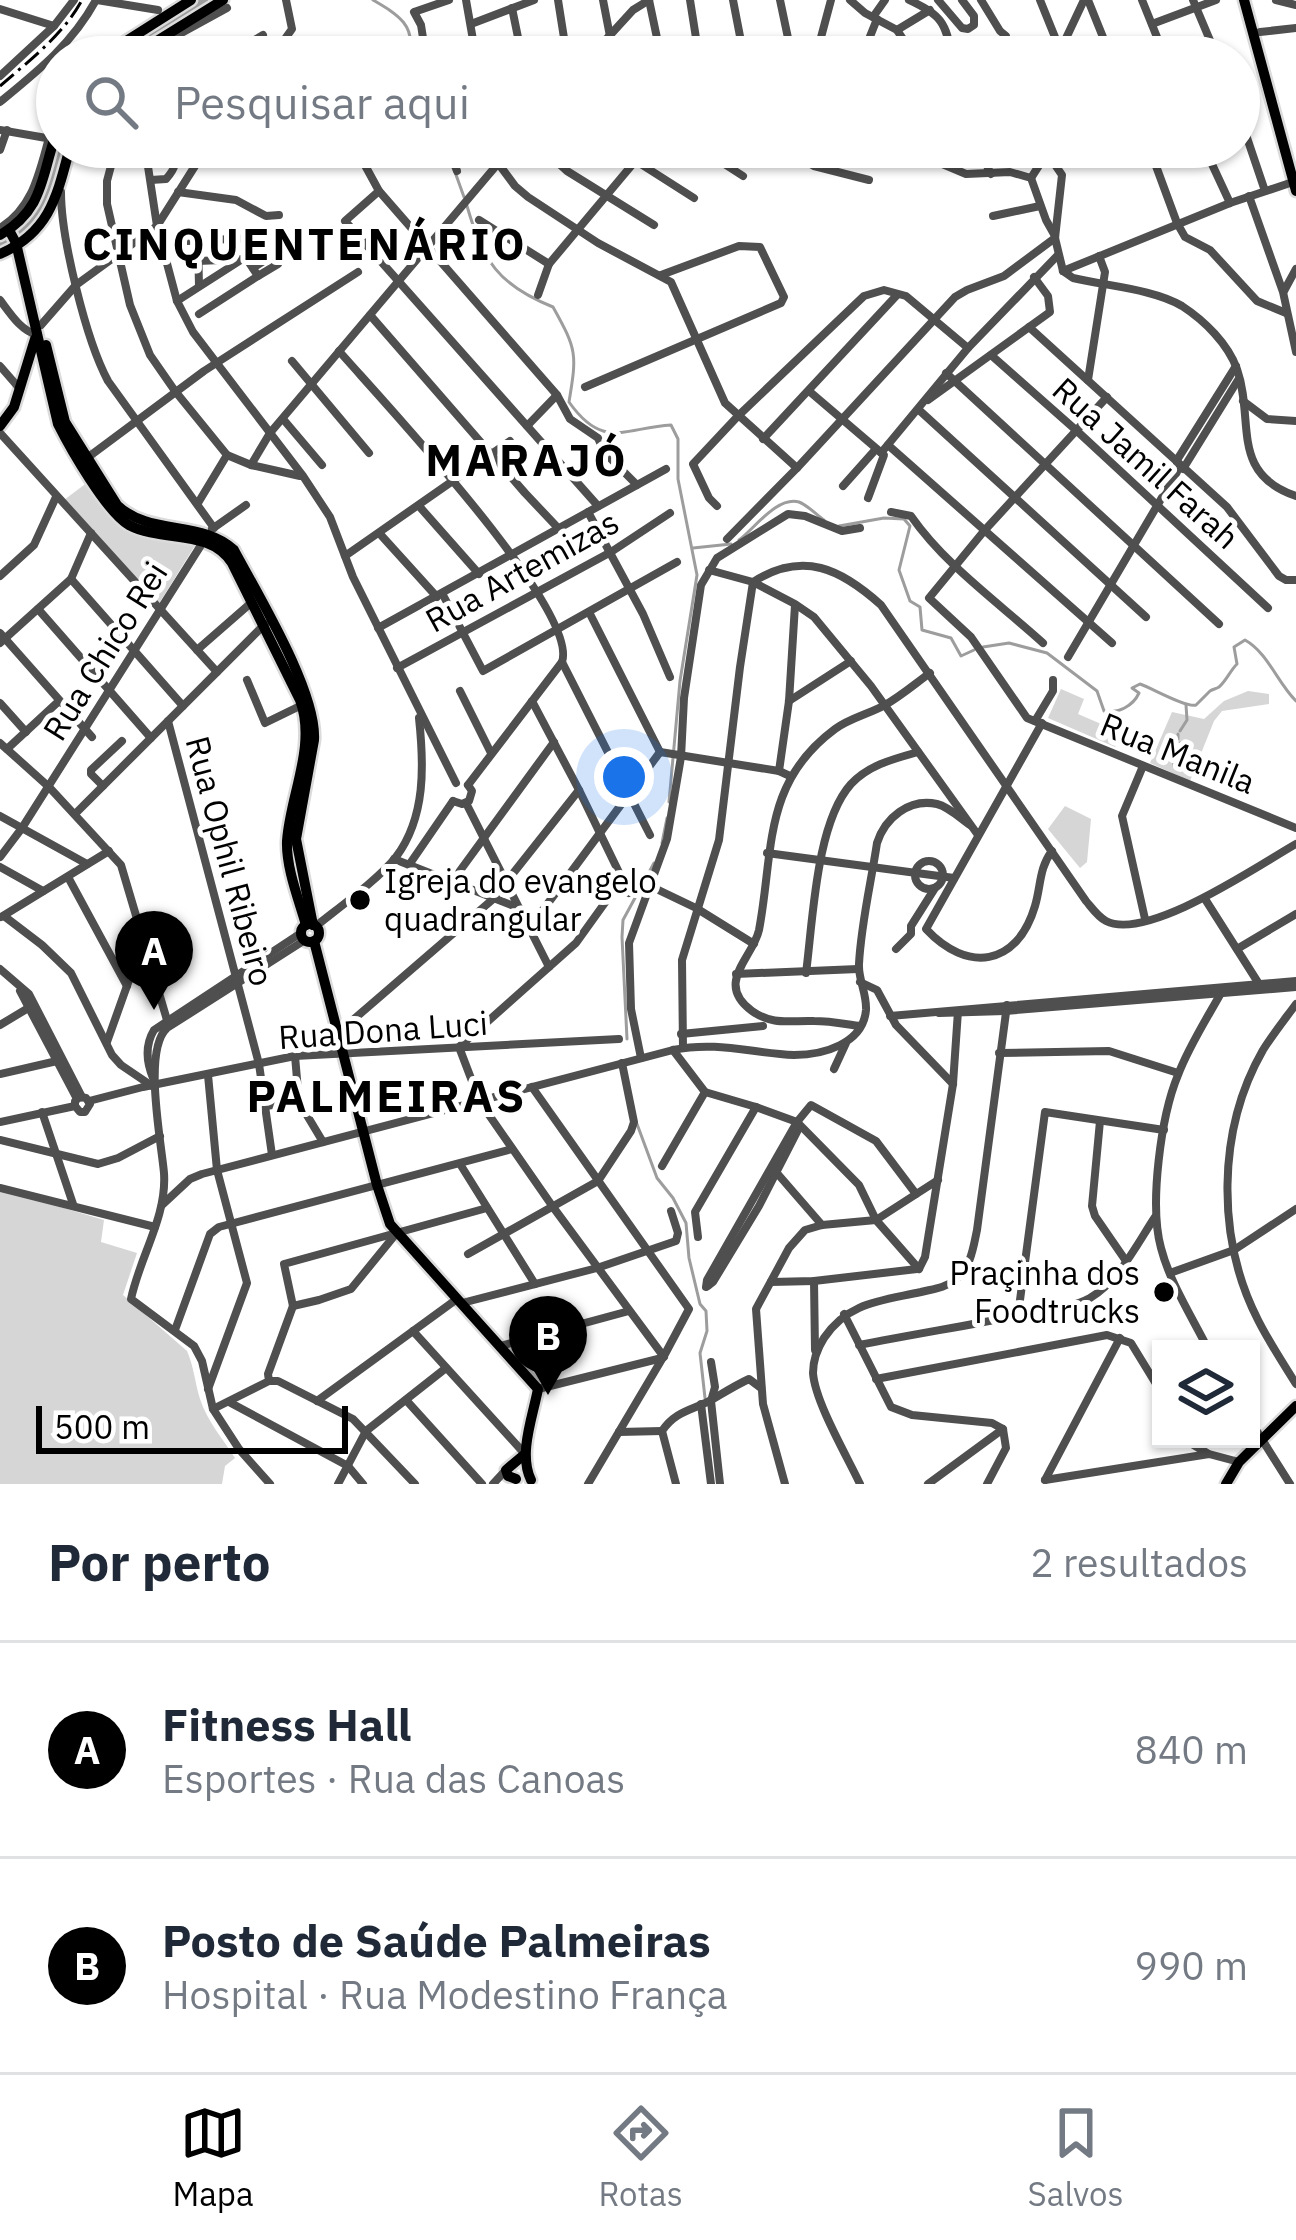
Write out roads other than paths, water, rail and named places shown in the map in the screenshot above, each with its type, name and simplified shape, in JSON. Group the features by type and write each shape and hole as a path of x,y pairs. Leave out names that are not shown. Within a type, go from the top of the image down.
{"main road":[{"path":"134,36 191,0"},
{"path":"1247,2 1260,36"},
{"path":"1247,2 1256,36"},
{"path":"170,36 225,4"},
{"path":"1260,36 1294,178"},
{"path":"1260,51 1294,178"},
{"path":"0,254 28,213 43,168"},
{"path":"15,235 44,221 63,168"},
{"path":"15,235 65,422 84,461 128,514 143,522 208,535 234,550 314,716 296,849 309,932 340,1032 377,1185 390,1224 538,1389 523,1471"},
{"path":"18,322 37,326"},
{"path":"0,429 21,390 37,326"},
{"path":"208,535 222,549 267,623"},
{"path":"1230,1484 1296,1410"},
{"path":"1230,1484 1239,1462 1264,1442"}],"street":[{"path":"43,36 74,0"},
{"path":"72,36 96,0 158,10"},
{"path":"286,0 292,29 287,36"},
{"path":"423,36 414,12 448,0"},
{"path":"466,0 472,36"},
{"path":"470,24 534,0"},
{"path":"558,0 564,36"},
{"path":"603,0 609,35"},
{"path":"609,35 649,0 657,36"},
{"path":"690,0 696,36"},
{"path":"734,0 740,36"},
{"path":"780,0 788,36"},
{"path":"822,36 831,0"},
{"path":"850,0 900,36"},
{"path":"869,36 885,0"},
{"path":"909,0 930,10 948,36"},
{"path":"938,0 968,29 974,25 974,16 962,0"},
{"path":"981,0 1006,36"},
{"path":"1040,0 1055,36"},
{"path":"1070,36 1086,0"},
{"path":"1086,0 1102,36"},
{"path":"1142,0 1157,36"},
{"path":"1152,24 1194,3 1216,0"},
{"path":"1276,0 1296,5"},
{"path":"1194,3 1208,36"},
{"path":"174,36 225,4"},
{"path":"512,8 518,36"},
{"path":"0,9 54,26"},
{"path":"897,30 930,10"},
{"path":"1259,32 1296,28"},
{"path":"0,76 36,43"},
{"path":"0,56 16,62"},
{"path":"0,101 36,71"},
{"path":"0,150 4,130 36,134"},
{"path":"110,168 107,204 130,304 150,355 227,455 303,476"},
{"path":"148,168 177,301 193,332 330,517 378,628 456,783"},
{"path":"37,326 76,285 157,226 193,168"},
{"path":"366,168 379,191 557,395 570,419 598,438 604,452 637,485"},
{"path":"251,465 270,433 494,168"},
{"path":"502,168 528,197 598,243 671,282 725,403 796,468"},
{"path":"564,168 654,225"},
{"path":"538,295 549,264 628,168"},
{"path":"649,168 694,198"},
{"path":"731,168 743,176"},
{"path":"822,168 869,180"},
{"path":"953,168 967,174 1010,172 1031,178"},
{"path":"988,168 991,175"},
{"path":"1031,178 1039,168"},
{"path":"727,539 961,292 1004,276 1055,237 1063,182 1059,168"},
{"path":"1157,168 1185,237 1210,250 1257,301 1286,313"},
{"path":"1214,168 1230,203"},
{"path":"1259,168 1267,190"},
{"path":"151,180 166,179 174,170 188,176"},
{"path":"1031,178 1063,271 1073,278 1180,305 1216,334 1236,366 1252,462 1262,476 1296,496"},
{"path":"1063,271 1294,178"},
{"path":"379,191 345,220 598,506"},
{"path":"61,192 76,285 108,381 198,502 208,535 246,505"},
{"path":"178,192 236,200 266,216 279,215"},
{"path":"1249,196 1283,292 1296,352"},
{"path":"993,216 1040,206"},
{"path":"479,220 549,264"},
{"path":"199,287 192,241 254,238"},
{"path":"229,239 230,264"},
{"path":"585,387 781,303 784,297 768,259 760,247 751,245 659,275"},
{"path":"843,486 882,450 968,349 1058,255"},
{"path":"1088,380 1105,272 1099,256"},
{"path":"198,261 250,266 274,259"},
{"path":"177,301 230,264"},
{"path":"199,314 250,266"},
{"path":"1283,292 1296,269"},
{"path":"84,461 175,392 358,272"},
{"path":"922,406 1050,312 1034,277"},
{"path":"717,506 693,464 864,296 884,290 906,296 968,349"},
{"path":"764,439 897,295"},
{"path":"0,299 18,322"},
{"path":"370,315 559,529"},
{"path":"1029,327 1227,507 1279,576 1296,580"},
{"path":"339,351 455,481 512,554 565,650 562,662 468,784"},
{"name":"Rua Jamil Farah","path":"991,355 1268,608"},
{"path":"292,361 369,452"},
{"path":"0,366 21,390"},
{"path":"1177,460 1236,366"},
{"path":"946,374 1219,624"},
{"path":"1068,657 1239,377"},
{"path":"809,391 983,531 1112,644"},
{"path":"527,426 557,395"},
{"path":"1039,722 1021,713 978,647 929,596 1107,397"},
{"path":"1242,400 1267,419 1296,421"},
{"path":"922,406 1147,616"},
{"path":"283,419 322,465"},
{"path":"0,429 217,672"},
{"path":"345,556 510,441"},
{"path":"868,498 882,450"},
{"path":"198,502 227,455"},
{"path":"378,628 666,469"},
{"path":"0,576 34,545 56,497"},
{"path":"419,506 479,574"},
{"path":"587,512 630,589 670,677"},
{"path":"890,512 911,516 1043,643"},
{"name":"Rua Artemizas","path":"398,668 610,552 670,513"},
{"path":"641,1058 627,955 667,839 701,586 718,558 788,514 842,531 860,528"},
{"path":"92,532 71,579 2,638 92,737"},
{"path":"380,534 440,596 483,671 677,562"},
{"name":"Rua Chico Rei","path":"0,857 208,535"},
{"path":"919,1269 875,1220 859,1185 798,1124 705,1092 678,1049 682,960 719,840 754,582 788,566 809,566 854,580 881,605 1101,918 1121,924 1192,905 1269,855 1296,844"},
{"path":"709,570 754,582 814,617 977,835"},
{"path":"71,579 183,706"},
{"path":"197,650 252,602"},
{"path":"779,771 795,604"},
{"path":"38,609 151,738"},
{"path":"589,612 662,753"},
{"path":"75,814 267,623"},
{"path":"789,700 851,661"},
{"path":"562,662 650,835"},
{"path":"860,1026 775,1023 743,1003 736,974 758,933 767,853 790,776 837,728 884,705 931,673"},
{"path":"247,680 265,723 303,700"},
{"path":"923,926 1008,784 1053,691 1053,680"},
{"path":"460,691 491,753"},
{"path":"60,701 4,746 75,814 126,877 167,1020"},
{"path":"532,701 629,893"},
{"path":"0,703 26,732"},
{"path":"270,1484 213,1409 202,1360 194,1346 131,1298 162,1205 156,1043 160,1034 309,932 394,859 420,801 423,753 418,710"},
{"name":"Rua Ophil Ribeiro","path":"168,721 259,1064 272,1155"},
{"name":"Rua Manila","path":"1039,722 1296,828"},
{"path":"104,786 91,770 122,741"},
{"path":"451,883 554,742"},
{"path":"806,973 821,860 836,805 871,768 918,752"},
{"path":"662,753 790,776"},
{"path":"394,859 535,916 662,753"},
{"path":"1143,766 1122,816 1145,920"},
{"path":"456,783 468,784"},
{"path":"410,866 453,801 451,789 456,783"},
{"path":"466,803 472,794 468,784"},
{"path":"340,1032 492,899 579,790"},
{"path":"453,801 466,803"},
{"path":"466,803 549,968"},
{"path":"834,1069 846,1042 860,1026 866,1005 858,969 877,843 884,825 907,808 936,804 970,825"},
{"path":"0,816 87,864"},
{"path":"109,851 2,917 71,973 121,1065 154,1085"},
{"path":"896,949 911,934 911,926 923,926 952,950 978,960 1006,951 1031,917 1042,866 1052,851"},
{"path":"767,853 949,876"},
{"path":"0,867 43,892"},
{"path":"915,871 922,887 934,888"},
{"path":"923,926 934,888 949,876"},
{"path":"68,877 127,986"},
{"path":"622,879 576,943 459,1047 480,1102 664,1358"},
{"path":"648,885 754,944"},
{"path":"1205,898 1260,987"},
{"path":"1238,949 1296,914"},
{"path":"106,1043 144,938"},
{"path":"736,974 858,969"},
{"path":"0,971 32,1006 80,1101"},
{"path":"154,1085 148,1041 154,1030 236,980"},
{"path":"860,982 877,989 890,1016 953,1084"},
{"path":"890,1016 1296,984"},
{"path":"1082,1002 1260,987"},
{"path":"1204,1340 1170,1273 1156,1216 1164,1130 1178,1073 1221,993"},
{"path":"1296,1004 1254,1069 1234,1126 1227,1188 1228,1230 1257,1318 1296,1384"},
{"path":"0,1025 32,1006"},
{"path":"815,1352 844,1314 946,1286 968,1265 977,1230 1006,1008"},
{"path":"770,1282 923,1266 953,1084 958,1011"},
{"path":"681,1034 763,1027"},
{"path":"636,1034 652,1055"},
{"name":"Rua Dona Luci","path":"0,1122 295,1056 619,1039"},
{"path":"162,1205 190,1179 218,1170 652,1055 711,1045 819,1053 846,1042"},
{"path":"998,1053 1109,1051 1178,1073"},
{"path":"295,1056 299,1102 323,1142"},
{"path":"0,1074 60,1060"},
{"path":"468,1254 598,1180 634,1123 622,1063"},
{"path":"207,1391 247,1283 218,1170 208,1075"},
{"path":"532,1087 689,1309 588,1484"},
{"path":"662,1166 705,1092"},
{"path":"265,1106 299,1102"},
{"path":"775,1171 706,1287 713,1282 775,1171 798,1124 813,1106 876,1142 916,1194"},
{"path":"698,1237 695,1211 756,1107"},
{"path":"42,1112 73,1206"},
{"path":"1018,1316 1045,1112 1164,1130"},
{"path":"1100,1120 1092,1206 1126,1261"},
{"path":"0,1140 98,1164 160,1136"},
{"path":"175,1330 210,1234 219,1227 512,1149"},
{"path":"460,1164 535,1284"},
{"path":"775,1171 822,1225"},
{"path":"785,1484 763,1404 756,1309 796,1237 805,1230 875,1220 938,1180"},
{"path":"0,1187 155,1226"},
{"path":"268,1381 293,1306 284,1264 487,1208"},
{"path":"1170,1273 1234,1250 1296,1209"},
{"path":"317,1401 460,1301 597,1268 678,1238 671,1211"},
{"path":"859,1345 1076,1304 1108,1283 1156,1216"},
{"path":"293,1306 351,1289 398,1233"},
{"path":"814,1281 813,1373 860,1484"},
{"path":"500,1346 629,1311"},
{"path":"844,1314 891,1407 912,1415 992,1423 1003,1429"},
{"path":"413,1331 523,1471 495,1483"},
{"path":"876,1379 1107,1335 1131,1343 1152,1377"},
{"path":"1044,1482 1120,1338"},
{"path":"538,1389 664,1358"},
{"path":"711,1363 715,1387 706,1403 720,1484"},
{"path":"338,1484 366,1430 446,1368"},
{"path":"618,1432 662,1431 676,1414 749,1379 761,1388"},
{"path":"213,1409 268,1381 278,1381 353,1420 415,1484"},
{"path":"406,1400 482,1484"},
{"path":"229,1402 348,1466 363,1484"},
{"path":"708,1417 711,1484"},
{"path":"928,1484 1003,1429"},
{"path":"987,1484 1006,1448 1003,1429"},
{"path":"662,1431 676,1484"},
{"path":"1260,1436 1290,1484"},
{"path":"1199,1448 1239,1462"},
{"path":"1044,1482 1209,1454"}],"waterway":[{"path":"145,36 204,0"},
{"path":"373,0 397,16 410,36"},
{"path":"0,243 34,215 55,168"},
{"path":"455,172 464,197"},
{"path":"467,206 479,242 495,269 519,290 553,307 561,321 573,353 569,402 581,417 615,433 671,425 678,439 678,479 697,575 680,681 669,802"},
{"path":"739,540 774,508 791,501 802,503 824,520"},
{"path":"839,526 904,519 910,526 899,570 910,601 920,607 922,630 951,638 961,656 974,650"},
{"path":"693,548 731,544"},
{"path":"983,647 1009,643 1047,653 1097,691 1104,711 1109,712 1133,702 1139,693 1132,688 1140,684 1196,705 1224,682 1237,664 1234,647 1245,640 1260,652 1296,701"},
{"path":"1180,731 1187,720 1186,705"},
{"path":"1178,734 1178,739"},
{"path":"1174,766 1180,743"},
{"path":"662,843 667,818"},
{"path":"627,1039 623,920 654,863"},
{"path":"637,1124 657,1178 686,1223 689,1258 706,1311 707,1331 700,1353 705,1398"}],"railway":[{"path":"56,36 82,0"},
{"path":"0,86 36,55"}],"place":[{"name":"Igreja do evangelo quadrangular","path":"360,900"},
{"name":"Fitness Hall","path":"154,1010"},
{"name":"Praçinha dos Foodtrucks","path":"1164,1292"},
{"name":"Posto de Saúde Palmeiras","path":"548,1395"}],"district":[{"name":"CINQUENTENÁRIO","path":"305,244"},
{"name":"MARAJÓ","path":"527,460"},
{"name":"PALMEIRAS","path":"387,1096"}]}
